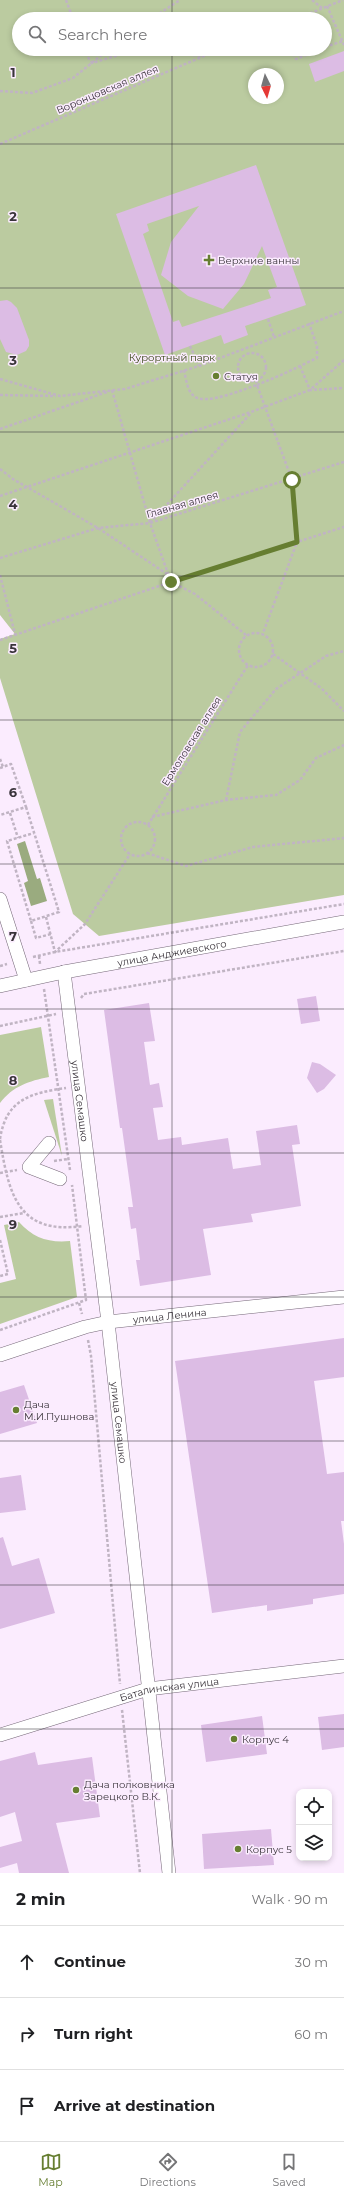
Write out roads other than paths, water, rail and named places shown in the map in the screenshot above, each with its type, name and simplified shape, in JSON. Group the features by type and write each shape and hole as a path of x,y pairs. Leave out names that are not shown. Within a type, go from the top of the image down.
{"street":[{"path":"0,899 26,980"},
{"name":"улица Анджиевского","path":"0,986 64,972 344,922"},
{"name":"улица Семашко","path":"64,972 108,1322 168,1873"},
{"path":"49,1143 29,1167 67,1178"},
{"name":"улица Ленина","path":"0,1355 85,1327 108,1322 344,1297"},
{"name":"Баталинская улица","path":"0,1735 121,1696 148,1689 344,1666"}],"place":[{"name":"Верхние ванны","path":"209,260"},
{"name":"Статуя","path":"216,376"},
{"name":"Дача М.И.Пушнова","path":"16,1410"},
{"name":"Корпус 4","path":"234,1739"},
{"name":"Дача полковника Зарецкого В.К.","path":"76,1790"},
{"name":"Корпус 5","path":"238,1849"}],"park label":[{"name":"Курортный парк","path":"172,357"}]}
